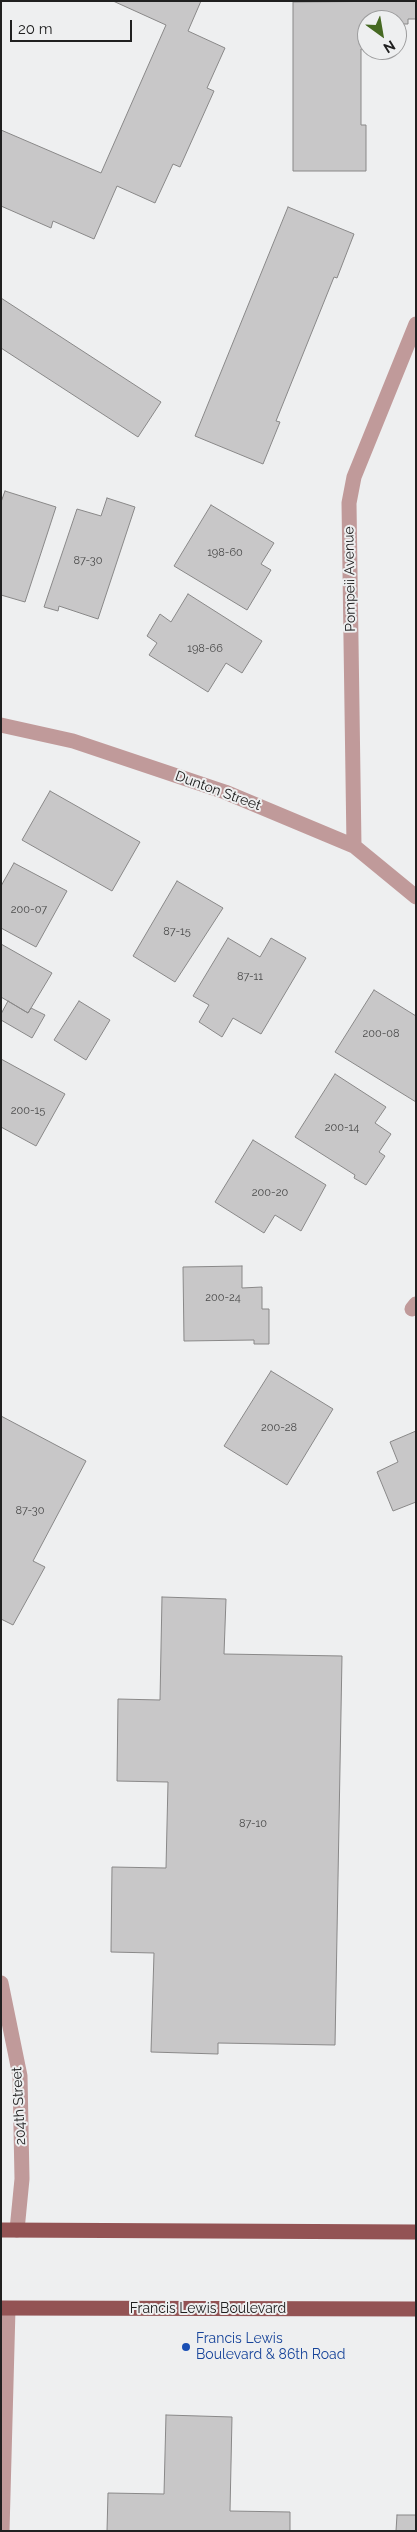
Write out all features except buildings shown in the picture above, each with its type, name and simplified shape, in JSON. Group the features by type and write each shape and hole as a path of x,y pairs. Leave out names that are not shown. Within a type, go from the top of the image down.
{"main road":[{"path":"1,2230 416,2232"},
{"name":"Francis Lewis Boulevard","path":"5,2308 416,2309"}],"street":[{"name":"Pompeii Avenue","path":"354,846 349,503 354,477 416,324"},
{"name":"Dunton Street","path":"2,726 73,741 225,792 354,846 416,897"},
{"name":"204th Street","path":"1,1983 20,2076 22,2179 17,2230"},
{"path":"2,2531 5,2308"}],"place":[{"name":"Francis Lewis Boulevard & 86th Road","path":"186,2347"}]}
